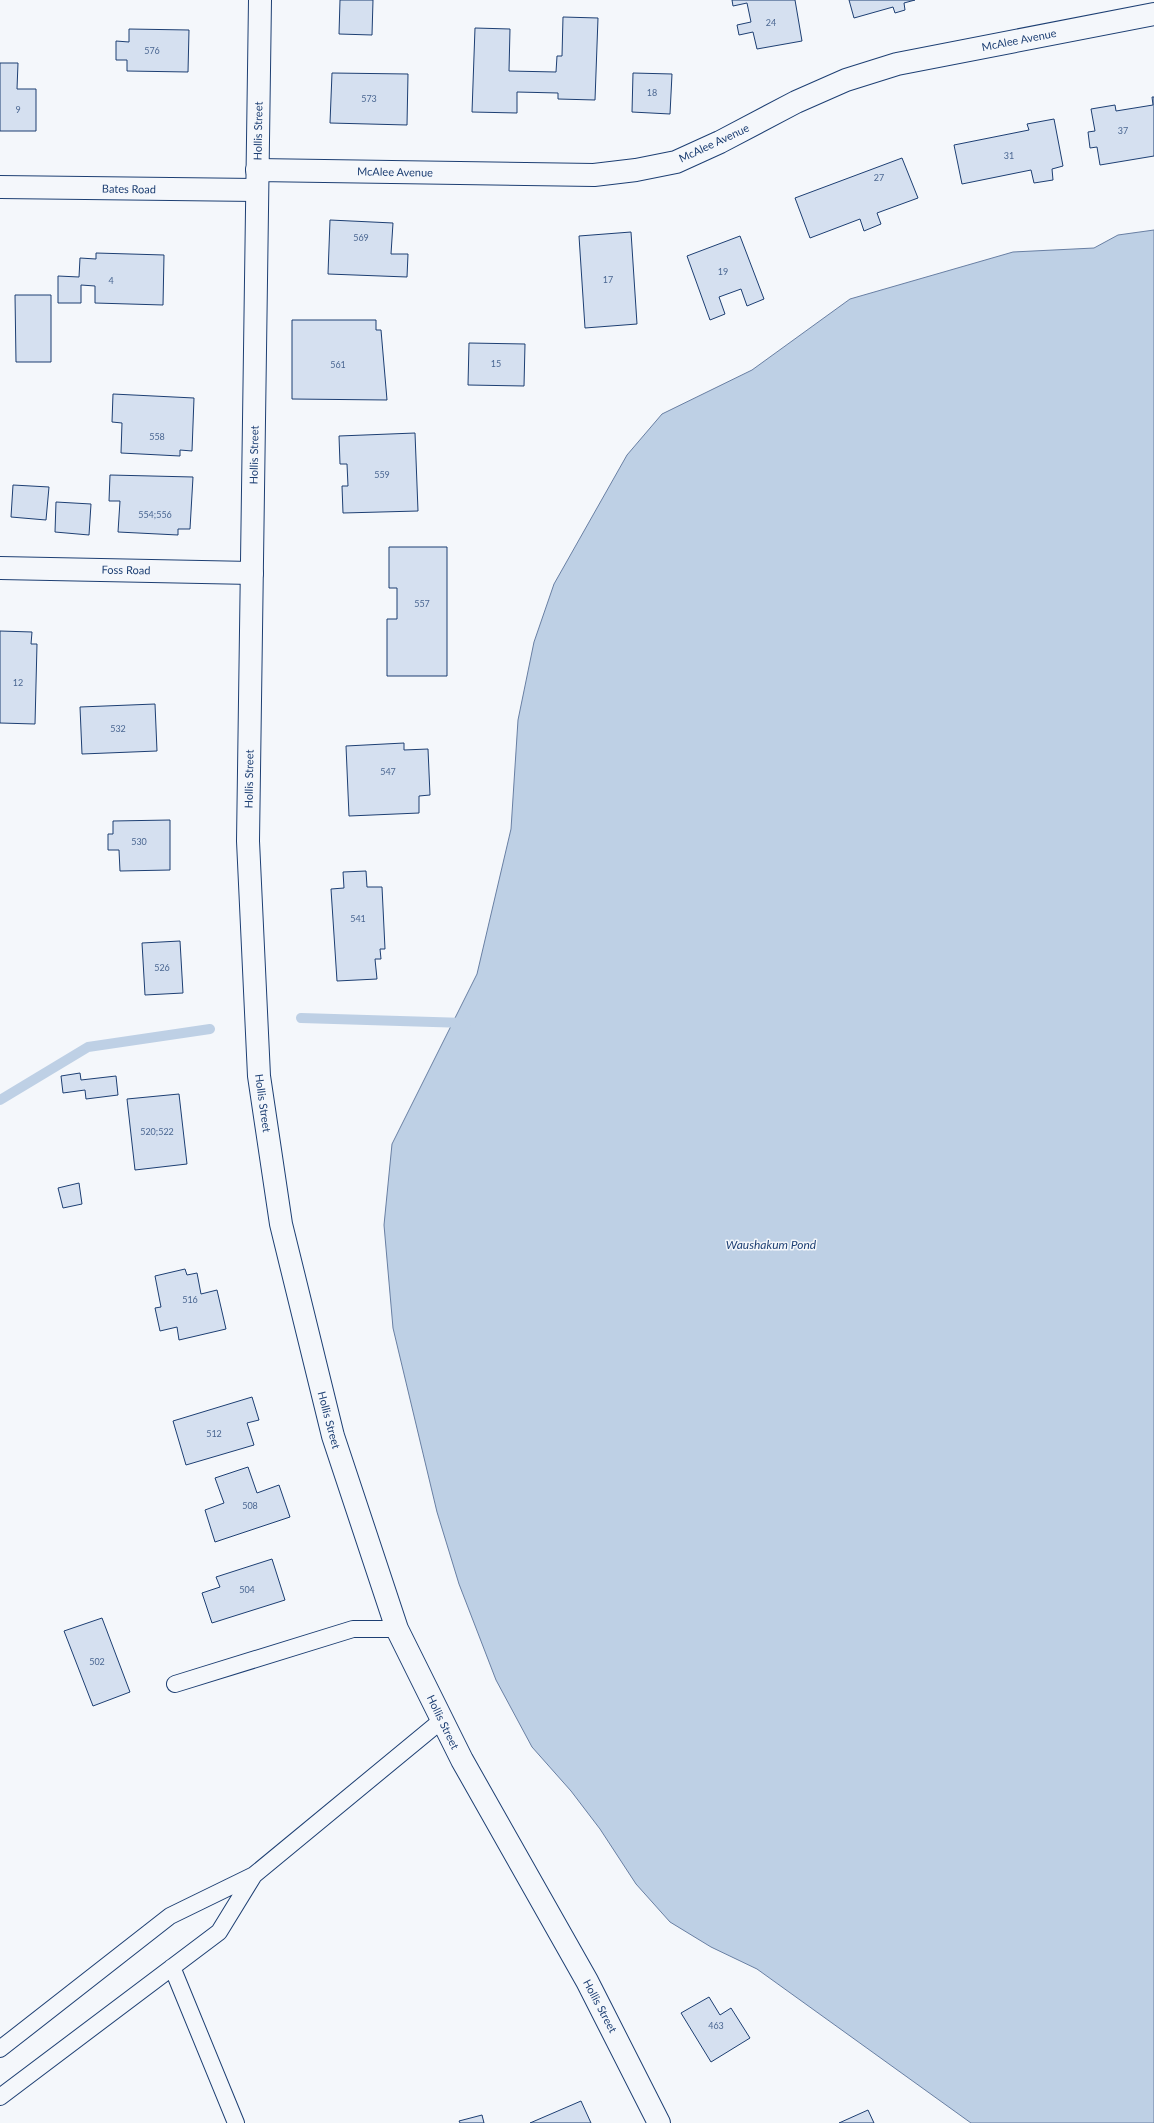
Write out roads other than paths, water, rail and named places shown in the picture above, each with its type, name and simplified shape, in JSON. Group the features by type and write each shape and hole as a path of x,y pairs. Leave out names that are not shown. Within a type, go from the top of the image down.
{"main road":[{"name":"Hollis Street","path":"260,0 248,841 259,1076 281,1224 333,1436 397,1629 462,1760 587,1981 659,2123"},
{"name":"McAlee Avenue","path":"257,180 594,174 636,170 676,162 832,87 897,64 1154,14"},
{"name":"Bates Road","path":"0,187 257,180"},
{"name":"Foss Road","path":"0,568 252,573"}],"lane":[{"path":"175,1684 353,1629 397,1629"},
{"path":"0,2049 170,1916 254,1875 442,1720"},
{"path":"0,2097 219,1932 254,1875"},
{"path":"172,1967 236,2123"}],"water":[{"name":"Waushakum Pond","path":"1154,230 1154,2123 971,2123 757,1969 711,1947 670,1922 636,1884 600,1829 571,1791 532,1747 496,1680 459,1584 437,1512 393,1328 384,1225 392,1144 477,974 511,829 518,720 534,642 554,584 627,455 662,414 752,370 850,299 1013,252 1094,248 1118,235"}],"waterway":[{"path":"301,1018 466,1023"},
{"path":"0,1100 88,1047 210,1029"}]}
